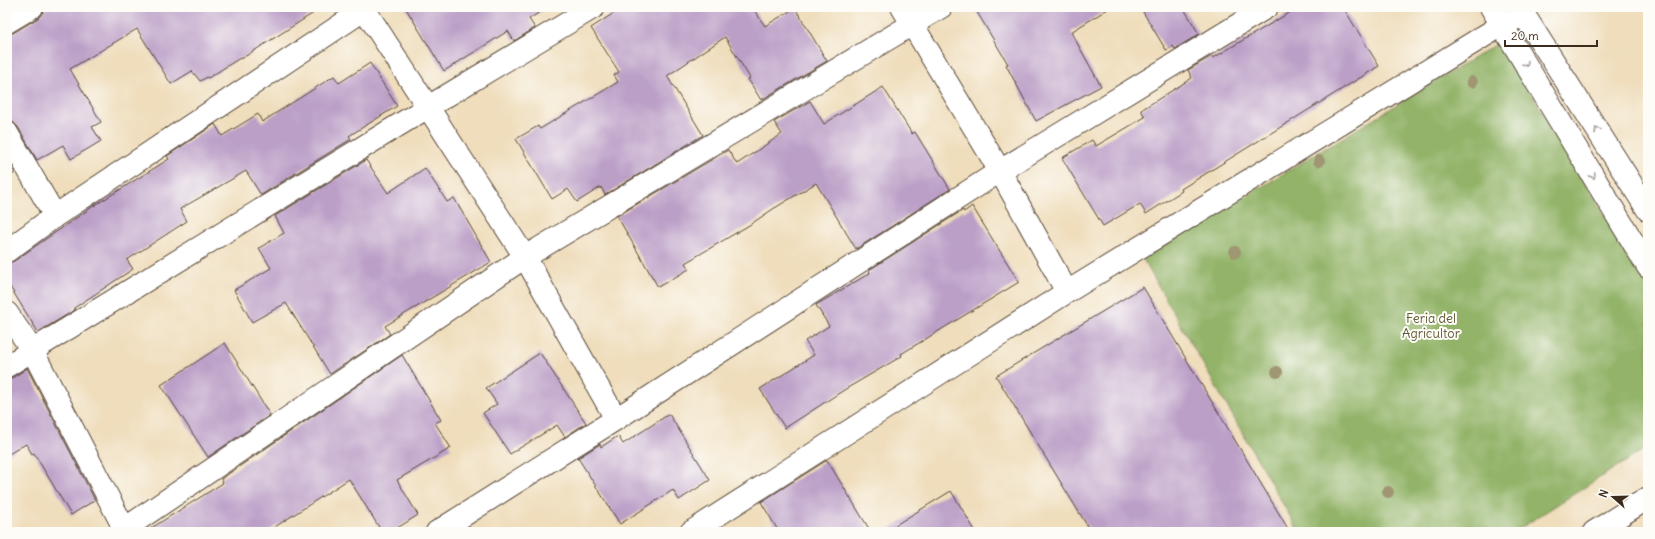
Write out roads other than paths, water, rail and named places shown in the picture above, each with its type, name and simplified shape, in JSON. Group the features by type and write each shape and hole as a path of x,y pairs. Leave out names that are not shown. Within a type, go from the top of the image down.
{"main road":[{"path":"7,22 32,7"},
{"path":"7,366 428,106 594,7"},
{"path":"7,313 32,350 123,531 525,257 907,16 941,7"},
{"path":"437,532 616,419 1000,171 1267,7"},
{"path":"7,250 55,216 365,8 525,257 616,419"},
{"path":"691,532 1496,16 1521,11 1648,210"},
{"path":"907,16 1000,171 1067,292"},
{"path":"1496,16 1648,268"},
{"path":"7,133 55,216"},
{"path":"1594,532 1648,498"}],"park label":[{"name":"Feria del Agricultor","path":"1431,326"}]}
